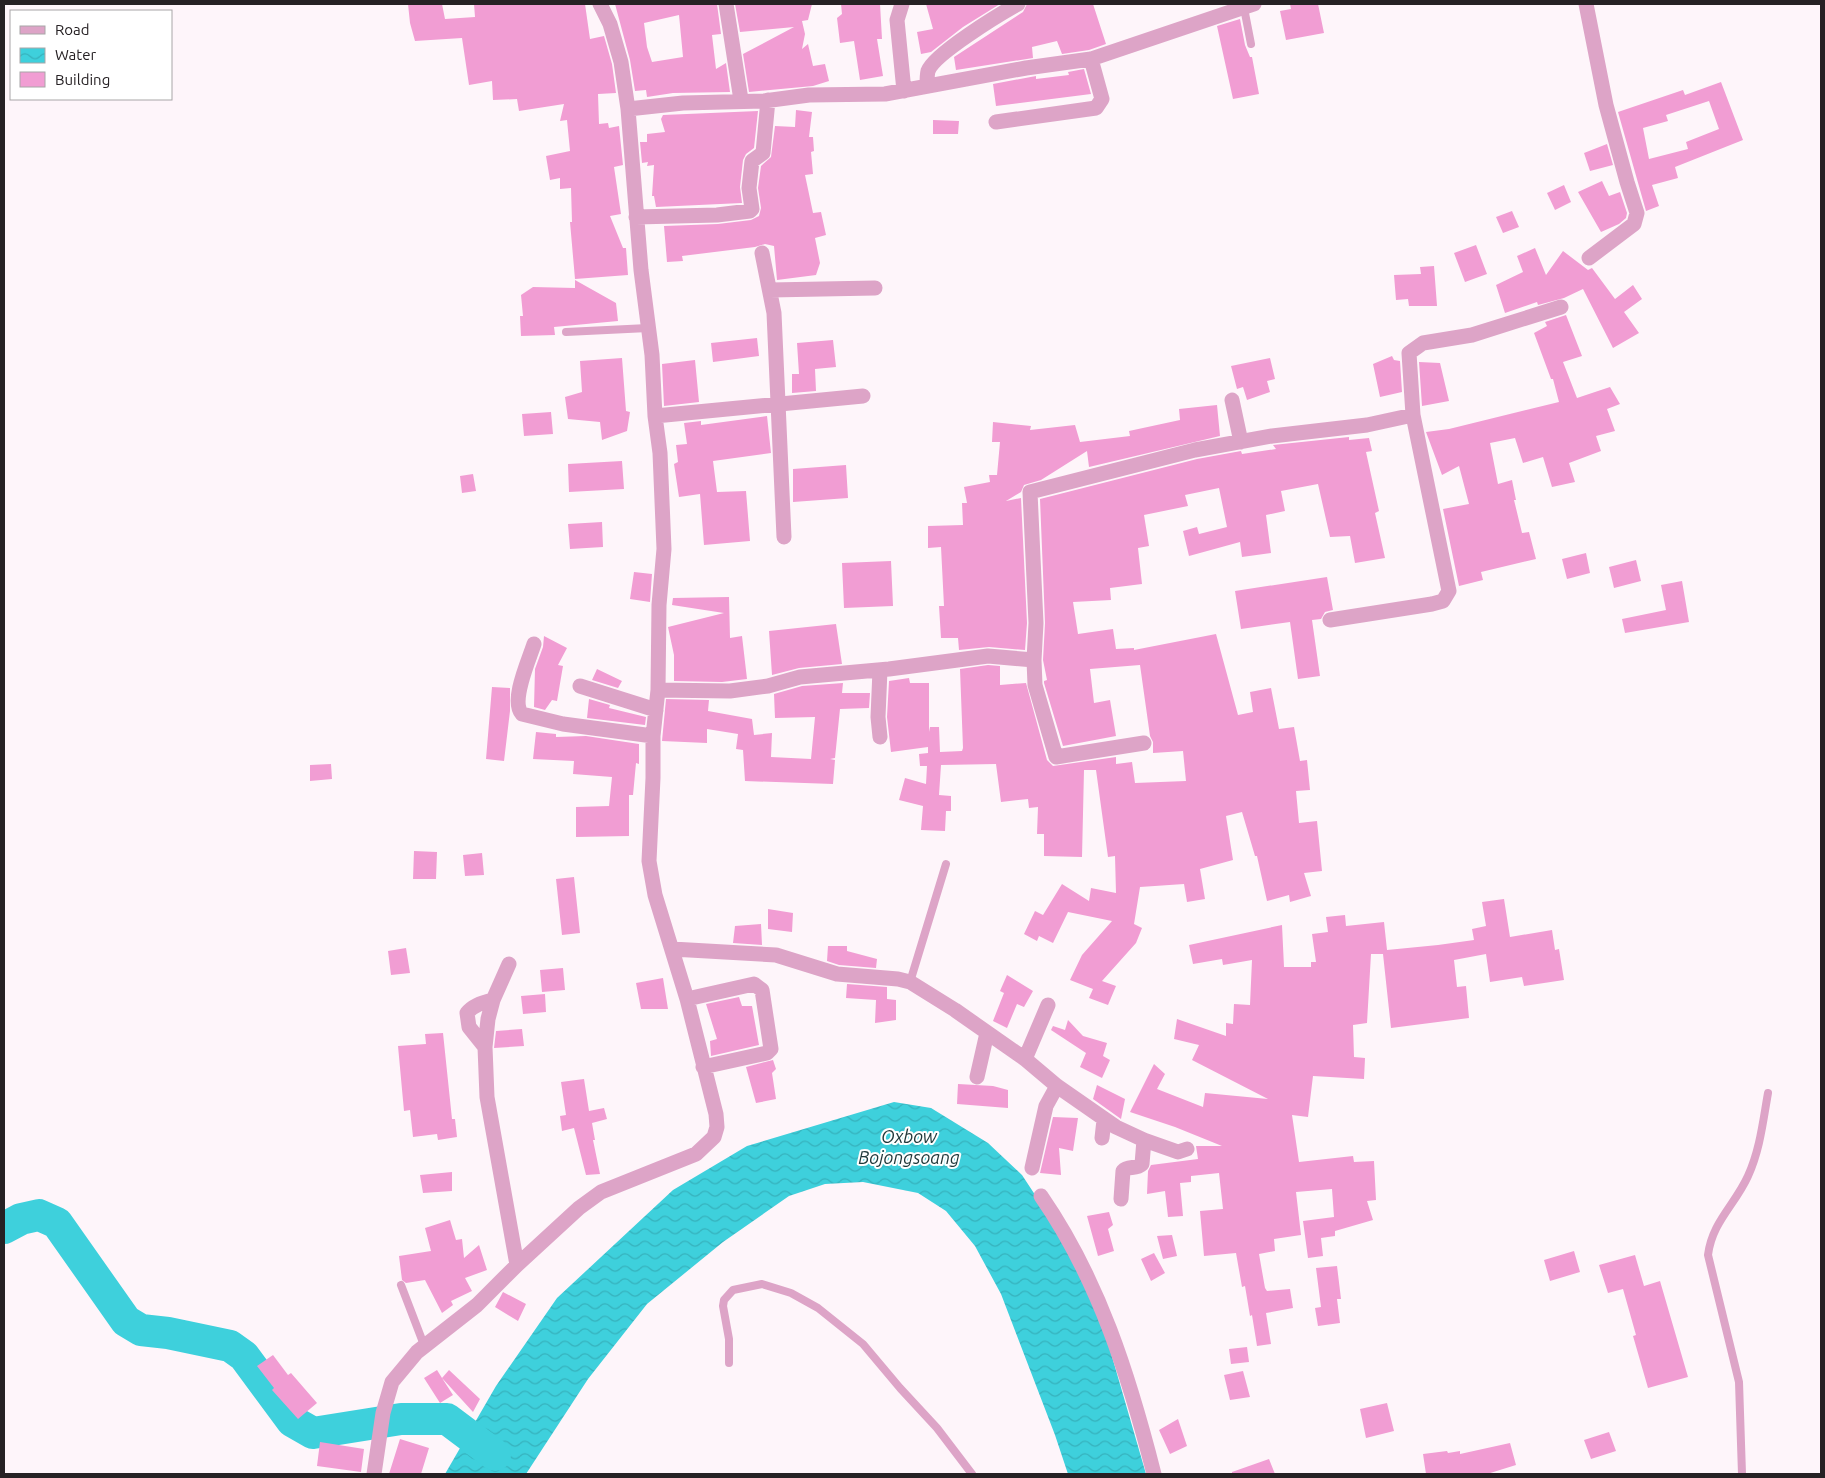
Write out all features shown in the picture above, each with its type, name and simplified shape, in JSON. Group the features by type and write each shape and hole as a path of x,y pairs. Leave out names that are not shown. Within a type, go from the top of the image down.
{"street":[{"path":"374,1474 383,1413 392,1382 424,1345 477,1306 517,1265 579,1208 601,1192 679,1162 708,1145 717,1127 716,1114 687,999 655,894 649,861 654,778 653,736 658,690 659,605 664,550 660,453 655,416 652,355 636,217 628,109 622,62 610,24 600,4"},
{"path":"726,4 741,100"},
{"path":"902,4 897,20 904,91"},
{"path":"927,86 928,70 937,60 970,34 1018,4"},
{"path":"1586,4 1606,105 1637,213 1634,224 1589,258"},
{"path":"628,109 809,96 884,94 904,91 1026,68 1091,59 1249,6"},
{"path":"996,122 1096,108 1102,99 1091,59"},
{"path":"636,217 717,215 750,211 752,209 749,178 752,161 762,153 768,100"},
{"path":"762,252 774,313 776,404 784,537"},
{"path":"770,290 875,288"},
{"path":"1330,620 1432,604 1442,601 1449,591 1413,415 1409,353 1423,343 1472,335 1561,307"},
{"path":"655,416 863,396"},
{"path":"1232,400 1241,442"},
{"path":"1144,743 1056,758 1035,685 1036,623 1030,492 1195,450 1367,425 1413,415"},
{"path":"534,644 518,696 517,705 522,714 563,724 653,736"},
{"path":"658,690 730,691 768,686 800,677 880,670 988,656 1034,660"},
{"path":"880,670 878,717 880,737"},
{"path":"580,686 656,710"},
{"path":"672,948 776,955 837,974 898,979 910,982 955,1010 1025,1059 1057,1086 1104,1120 1144,1140 1178,1152 1187,1149"},
{"path":"509,964 493,1000 486,1047 487,1097 517,1265"},
{"path":"687,999 754,984 762,990 771,1049 766,1053 703,1068"},
{"path":"486,1047 469,1027 467,1013 470,1009 483,1002 493,1000"},
{"path":"1025,1059 1048,1005"},
{"path":"977,1078 987,1033"},
{"path":"1032,1168 1046,1106 1057,1086"},
{"path":"1102,1138 1104,1120"},
{"path":"1121,1199 1123,1171 1142,1164 1144,1140"},
{"path":"1041,1196 1064,1229 1105,1311 1123,1364 1154,1474"}],"lane":[{"path":"1249,6 1251,44"},
{"path":"566,332 648,328"},
{"path":"910,982 946,864"},
{"path":"1742,1474 1739,1382 1708,1255 1710,1237 1748,1177 1760,1141 1768,1093"},
{"path":"729,1363 729,1339 723,1306 733,1290 762,1284 791,1293 818,1308 854,1334 937,1428 972,1474"},
{"path":"401,1285 424,1345"}],"water":[{"name":"Oxbow Bojongsoang","path":"894,1102 931,1108 988,1143 1022,1175 1047,1213 1100,1315 1146,1474 1068,1474 1001,1294 975,1246 946,1211 918,1193 863,1182 825,1184 789,1196 723,1242 647,1304 588,1379 526,1474 445,1474 496,1386 557,1298 673,1190 747,1146"}],"building":[{"path":"408,4 442,4 445,19 475,17 474,4 585,4 590,39 604,36 612,64 616,93 598,94 599,124 608,123 609,128 619,126 623,165 614,167 621,214 610,216 623,248 626,248 628,275 575,279 570,222 572,222 571,188 560,189 560,178 550,180 546,156 570,151 567,120 560,121 564,104 519,111 517,99 493,100 492,81 469,85 462,38 415,41 410,23"},
{"path":"615,4 717,4 721,34 712,35 716,69 726,63 730,92 673,93 647,97 646,90 635,91 630,60","holes":["679,15 683,57 652,62 647,47 644,23"]},
{"path":"735,4 812,4 808,20 802,21 805,34 802,49 808,44 813,66 825,64 829,81 813,86 749,92 743,54 794,27 740,32"},
{"path":"841,4 880,4 882,39 877,39 883,76 860,80 854,41 840,43 837,18 842,14"},
{"path":"926,4 1000,4 963,27 931,52 921,54 917,32 933,29"},
{"path":"1027,4 1093,4 1106,44 1089,50 1062,54 1057,41 1032,47 1033,58 956,70 954,57 1023,12"},
{"path":"1290,4 1318,4 1324,33 1286,40 1280,11 1291,9"},
{"path":"1240,19 1245,45 1250,57 1252,57 1259,94 1233,99 1217,26"},
{"path":"1084,69 1091,94 996,106 993,84 1036,76 1036,79 1069,75 1068,72"},
{"path":"1721,82 1743,140 1675,167 1678,178 1652,185 1659,206 1646,211 1618,112 1683,90 1685,95","holes":["1709,101 1719,129 1686,142 1688,149 1649,159 1643,128 1668,121 1666,115"]},
{"path":"796,110 812,112 809,137 813,137 814,151 811,152 813,174 805,175 813,213 821,212 826,235 815,238 820,263 816,275 777,280 774,246 765,244 755,247 682,256 683,261 667,262 664,226 718,224 751,220 759,216 761,208 758,188 761,166 771,157 775,126 795,127"},
{"path":"758,111 754,148 746,154 743,160 740,187 742,203 656,207 654,196 652,196 654,165 647,166 648,162 642,163 640,142 647,142 647,134 665,132 661,119 663,115"},
{"path":"933,120 959,121 958,134 933,134"},
{"path":"1607,144 1613,165 1590,171 1584,153"},
{"path":"1602,181 1609,196 1620,192 1627,213 1626,218 1619,224 1601,232 1578,192"},
{"path":"1564,185 1571,202 1555,210 1547,193"},
{"path":"1512,211 1519,227 1503,233 1496,217"},
{"path":"1476,245 1487,274 1465,282 1454,253"},
{"path":"1535,248 1546,275 1563,251 1588,270 1592,268 1615,299 1633,285 1642,299 1624,312 1639,333 1613,348 1583,289 1564,298 1538,305 1537,302 1505,313 1496,285 1523,272 1517,256"},
{"path":"1434,266 1437,306 1409,306 1408,299 1396,300 1394,275 1421,274 1420,267"},
{"path":"575,280 616,303 618,321 554,327 555,335 521,336 520,316 523,316 521,295 533,287 575,288"},
{"path":"1566,315 1582,356 1563,362 1577,398 1610,387 1620,404 1607,409 1615,431 1596,436 1601,451 1569,463 1575,482 1552,487 1543,457 1523,463 1515,438 1490,443 1498,484 1512,480 1516,500 1514,500 1522,533 1529,532 1536,559 1481,572 1483,580 1459,586 1443,509 1469,504 1459,466 1442,475 1426,432 1449,429 1559,402 1553,379 1551,379 1534,333 1547,326 1545,322"},
{"path":"757,338 759,356 713,362 711,343"},
{"path":"833,340 836,367 815,369 816,391 792,393 792,374 799,374 797,343"},
{"path":"1392,356 1394,360 1400,361 1402,392 1380,397 1373,364"},
{"path":"622,358 626,411 630,412 627,431 602,440 600,422 568,419 565,397 582,392 580,361"},
{"path":"1270,358 1275,379 1267,381 1270,392 1247,400 1243,387 1237,389 1231,366"},
{"path":"695,360 699,402 664,406 662,364"},
{"path":"1419,362 1440,363 1449,401 1422,406"},
{"path":"1217,405 1220,436 1089,467 1087,451 1041,480 1024,485 1021,492 1006,501 1021,498 1027,623 1025,650 989,647 959,650 958,638 941,638 939,606 944,606 941,547 928,548 928,526 963,525 962,503 967,503 964,487 990,482 989,475 997,475 1000,442 992,442 993,422 1031,426 1030,430 1075,425 1080,442 1130,436 1129,431 1180,420 1179,409"},
{"path":"551,412 553,434 524,436 522,414"},
{"path":"767,416 771,453 713,461 717,492 746,491 750,541 704,545 700,494 679,497 674,464 678,462 676,445 687,444 684,423 701,421 701,425"},
{"path":"1349,437 1349,440 1369,438 1372,451 1366,452 1379,511 1375,513 1385,558 1355,563 1350,536 1330,537 1318,484 1281,491 1285,511 1266,515 1271,553 1242,557 1240,542 1189,556 1183,531 1197,527 1199,534 1227,527 1219,488 1185,495 1188,506 1144,515 1149,546 1138,548 1142,584 1110,588 1111,600 1073,602 1078,634 1113,629 1116,649 1134,648 1134,650 1216,634 1238,715 1253,712 1250,692 1271,688 1279,729 1294,727 1300,761 1307,760 1310,790 1296,791 1299,823 1317,821 1322,871 1304,873 1311,896 1290,902 1289,895 1267,901 1257,856 1255,856 1242,812 1226,816 1233,860 1200,869 1205,899 1187,902 1184,884 1140,887 1134,924 1142,928 1136,943 1102,981 1116,986 1108,1005 1089,998 1093,989 1070,980 1082,955 1112,921 1068,912 1053,943 1039,936 1037,941 1024,934 1035,911 1043,915 1062,884 1089,901 1091,888 1116,893 1115,856 1108,857 1096,770 1084,770 1082,857 1044,856 1044,834 1037,834 1038,807 1029,808 1028,799 1001,802 996,764 941,765 939,795 951,796 951,811 946,811 945,831 921,830 923,806 899,800 905,778 926,784 927,766 920,766 919,754 928,753 928,747 891,752 887,717 889,681 909,678 910,683 929,683 929,732 930,727 939,727 940,752 962,751 963,748 960,669 988,665 1000,666 1000,685 1026,683 1047,760 1053,766 1116,757 1116,764 1132,762 1135,783 1186,781 1183,751 1153,753 1153,742 1150,736 1140,665 1090,669 1094,703 1110,700 1116,736 1063,746 1044,683 1047,680 1043,660 1045,623 1040,499 1197,459 1241,451 1242,454 1276,449 1273,445"},
{"path":"622,461 624,489 569,492 568,464"},
{"path":"846,465 848,498 793,502 793,469"},
{"path":"473,474 476,491 462,493 460,476"},
{"path":"602,522 603,547 570,549 568,524"},
{"path":"1586,553 1590,573 1567,579 1562,559"},
{"path":"1636,560 1641,581 1614,588 1609,567"},
{"path":"891,561 893,606 844,608 842,563"},
{"path":"634,572 652,574 650,602 630,599"},
{"path":"1327,577 1333,610 1325,612 1321,619 1312,620 1320,676 1298,679 1290,622 1241,629 1235,591"},
{"path":"1682,581 1689,622 1625,633 1622,619 1666,610 1661,585"},
{"path":"729,597 730,638 742,636 747,679 722,682 674,681 674,655 668,627 724,613 672,605 673,598"},
{"path":"836,624 842,664 799,668 772,675 769,631"},
{"path":"544,636 567,648 558,665 563,666 557,701 552,700 545,710 534,707 535,669 543,647"},
{"path":"597,669 622,681 618,688 592,680"},
{"path":"843,683 842,693 870,693 869,708 840,709 835,758 830,759 835,760 833,784 745,781 743,750 736,749 738,734 707,729 707,743 662,741 666,699 709,700 708,711 752,719 754,735 772,733 771,757 811,759 815,717 775,718 774,694 802,686"},
{"path":"492,687 510,688 510,711 504,761 486,759"},
{"path":"589,699 610,705 609,708 646,717 645,725 587,718"},
{"path":"536,732 556,734 556,737 586,736 639,744 639,764 636,763 633,795 629,795 629,836 576,837 576,807 609,806 612,777 573,774 574,761 533,759"},
{"path":"331,764 332,779 310,781 310,765"},
{"path":"414,851 437,852 436,879 413,879"},
{"path":"482,853 484,875 465,876 463,855"},
{"path":"574,877 580,933 562,935 556,879"},
{"path":"1504,899 1510,937 1552,930 1555,950 1559,949 1564,980 1524,986 1522,977 1490,982 1486,954 1454,960 1457,987 1466,986 1469,1018 1391,1028 1383,954 1371,954 1367,1023 1353,1025 1354,1057 1365,1058 1364,1079 1313,1076 1308,1117 1292,1115 1299,1162 1353,1156 1354,1162 1374,1161 1376,1200 1367,1201 1373,1220 1335,1231 1335,1236 1321,1238 1323,1256 1308,1258 1303,1221 1334,1217 1332,1189 1296,1192 1301,1235 1274,1239 1275,1251 1259,1254 1265,1288 1267,1291 1290,1289 1293,1308 1266,1313 1271,1344 1257,1346 1252,1315 1250,1316 1245,1286 1242,1287 1236,1253 1204,1256 1200,1211 1223,1209 1219,1173 1191,1176 1191,1182 1180,1183 1183,1216 1168,1217 1165,1191 1147,1194 1148,1171 1151,1165 1198,1159 1196,1146 1222,1146 1175,1127 1130,1112 1154,1064 1165,1074 1157,1089 1203,1107 1205,1093 1268,1099 1192,1060 1199,1045 1174,1039 1177,1019 1226,1036 1226,1023 1233,1024 1234,1004 1250,1005 1252,960 1223,965 1222,959 1193,964 1189,945 1282,925 1284,967 1311,967 1311,962 1316,962 1312,934 1328,932 1326,917 1345,915 1346,926 1384,922 1387,950 1438,945 1474,940 1472,929 1486,926 1482,902"},
{"path":"768,909 793,913 792,932 768,929"},
{"path":"761,924 762,945 733,943 735,926"},
{"path":"828,946 847,946 847,951 877,959 876,968 839,965 827,961"},
{"path":"406,948 410,973 391,975 388,951"},
{"path":"563,968 565,990 542,992 540,970"},
{"path":"1007,975 1033,991 1024,1007 1017,1004 1007,1028 993,1021 1004,993 1000,991"},
{"path":"663,978 668,1009 641,1009 636,983"},
{"path":"847,984 887,987 887,999 896,1000 896,1020 875,1023 876,1000 846,998"},
{"path":"545,994 546,1012 523,1014 521,996"},
{"path":"739,997 742,1006 752,1006 759,1045 711,1056 710,1041 717,1039 706,1004"},
{"path":"1068,1020 1083,1036 1107,1043 1103,1056 1110,1060 1102,1078 1080,1067 1086,1053 1051,1030 1053,1026 1065,1030"},
{"path":"522,1029 524,1046 494,1048 496,1031"},
{"path":"443,1033 452,1119 455,1119 457,1137 438,1140 437,1134 413,1137 410,1110 404,1111 398,1046 426,1044 425,1034"},
{"path":"773,1060 776,1069 772,1073 776,1099 756,1103 746,1067"},
{"path":"584,1079 589,1111 604,1108 607,1119 592,1123 595,1140 593,1140 600,1174 586,1175 574,1128 562,1131 560,1116 566,1115 561,1082"},
{"path":"958,1084 993,1086 1008,1090 1008,1108 957,1104"},
{"path":"1097,1085 1125,1099 1121,1119 1093,1099"},
{"path":"1053,1117 1078,1118 1073,1151 1059,1148 1061,1175 1040,1173"},
{"path":"452,1172 452,1191 423,1193 420,1175"},
{"path":"1109,1212 1113,1225 1108,1229 1114,1251 1098,1256 1087,1216"},
{"path":"450,1220 456,1240 462,1239 464,1258 479,1245 487,1270 465,1278 472,1291 451,1301 453,1305 442,1313 425,1280 406,1283 402,1280 399,1256 431,1251 425,1228"},
{"path":"1172,1235 1177,1256 1163,1259 1157,1236"},
{"path":"1574,1251 1580,1272 1550,1281 1544,1260"},
{"path":"1154,1253 1165,1273 1151,1281 1141,1259"},
{"path":"1635,1255 1644,1286 1660,1281 1688,1377 1648,1388 1633,1336 1636,1335 1623,1289 1608,1293 1599,1265"},
{"path":"1337,1266 1341,1299 1337,1299 1340,1323 1318,1326 1315,1308 1321,1307 1316,1268"},
{"path":"503,1292 526,1304 518,1321 495,1307"},
{"path":"1247,1347 1249,1362 1231,1364 1229,1349"},
{"path":"273,1355 288,1375 291,1373 317,1403 298,1419 272,1390 274,1388 257,1366"},
{"path":"437,1370 453,1395 440,1403 424,1378"},
{"path":"449,1370 480,1399 473,1412 442,1378"},
{"path":"1243,1371 1250,1397 1230,1400 1224,1375"},
{"path":"1387,1403 1394,1431 1366,1438 1360,1409"},
{"path":"1178,1419 1187,1446 1170,1454 1159,1430"},
{"path":"1609,1432 1616,1451 1591,1459 1584,1440"},
{"path":"400,1439 429,1448 421,1474 389,1474"},
{"path":"320,1442 364,1449 361,1472 317,1466"},
{"path":"1510,1443 1516,1465 1487,1474 1426,1474 1423,1454 1460,1451 1460,1454"},
{"path":"1269,1459 1275,1474 1232,1474 1232,1472"}],"waterway":[{"path":"4,1228 21,1219 39,1215 57,1223 126,1321 141,1330 168,1333 230,1346 244,1356 292,1421 313,1433 401,1419 447,1419 495,1455"}]}
